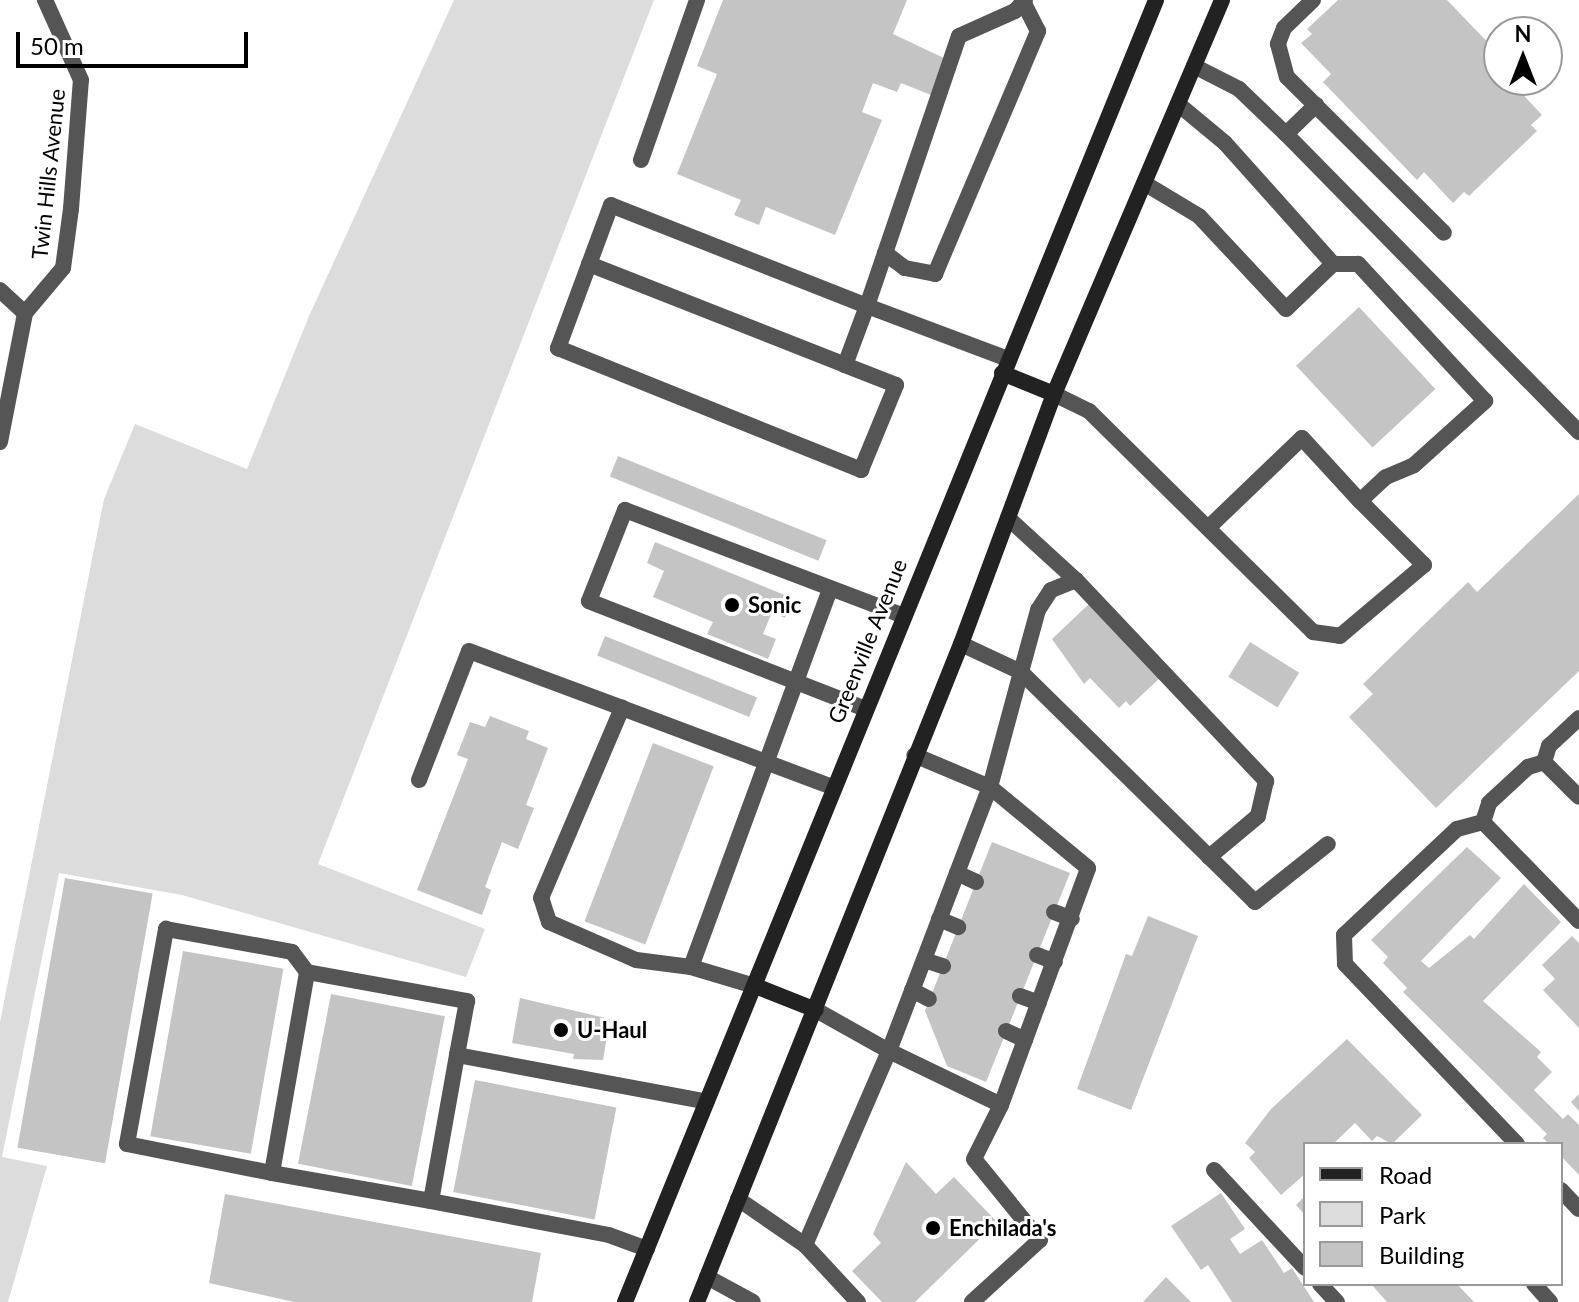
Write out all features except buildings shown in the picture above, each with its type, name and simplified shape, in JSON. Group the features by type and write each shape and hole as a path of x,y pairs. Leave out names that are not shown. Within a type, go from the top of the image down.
{"main road":[{"name":"Greenville Avenue","path":"625,1302 758,987 863,708 1156,0"},
{"path":"697,1302 961,644 1054,394 1222,0"},
{"path":"1005,366 1054,394"},
{"path":"758,987 816,1010"}],"street":[{"name":"Twin Hills Avenue","path":"0,442 25,313 63,268 82,100 75,58 45,0"},
{"path":"641,160 697,0"},
{"path":"1313,0 1284,28 1278,44 1287,77 1444,233"},
{"path":"845,365 959,36 1015,11 1024,1 1038,31 935,274 905,268 885,253"},
{"path":"1194,66 1239,89 1579,432"},
{"path":"1178,104 1225,143 1333,264"},
{"path":"1286,134 1316,105"},
{"path":"1144,183 1199,216 1286,309 1333,264 1358,264 1485,401 1414,465 1386,477 1360,501"},
{"path":"589,264 896,385 861,470 558,348 589,264 611,205 867,306 1005,366"},
{"path":"0,290 25,313"},
{"path":"1054,394 1089,411 1313,632 1340,636 1424,565 1302,438 1208,528"},
{"path":"863,708 589,601 625,510 901,615"},
{"path":"1008,518 1076,580 1266,781 1258,816 1209,857"},
{"path":"805,1245 889,1051 990,787 1038,610 1051,590 1076,580"},
{"path":"691,967 764,761 830,590"},
{"path":"961,644 1021,672 1255,902 1328,844"},
{"path":"419,780 469,651 832,787"},
{"path":"622,708 541,898 549,922 636,960 691,967 758,987"},
{"path":"1544,762 1549,746 1579,718"},
{"path":"914,755 990,787 1088,868 1072,919 1001,1105 974,1159 1040,1240 972,1302"},
{"path":"1544,762 1579,797"},
{"path":"1483,822 1489,803 1528,767 1544,762"},
{"path":"1483,822 1579,921"},
{"path":"1483,822 1457,829 1344,935 1345,964 1515,1142"},
{"path":"957,873 976,882"},
{"path":"1054,912 1072,919"},
{"path":"939,919 958,927"},
{"path":"431,1201 467,1001 307,972 292,952 166,929 127,1144 609,1235 647,1249"},
{"path":"1037,955 1055,962"},
{"path":"924,960 943,966"},
{"path":"272,1173 307,972"},
{"path":"912,990 929,999"},
{"path":"1020,996 1039,1003"},
{"path":"816,1010 889,1051 1001,1105"},
{"path":"1006,1031 1025,1040"},
{"path":"457,1055 707,1102"},
{"path":"1214,1170 1303,1266"},
{"path":"1563,1192 1579,1209"},
{"path":"738,1199 805,1245 858,1302"},
{"path":"707,1277 753,1302"},
{"path":"1322,1286 1337,1302"},
{"path":"1536,1286 1550,1302"}],"green space":[{"path":"454,0 654,0 318,864 485,929 466,977 182,895 59,873 2,1157 47,1166 8,1302 0,1302 0,1022 104,499 135,424 247,469 309,316"}],"place":[{"name":"Sonic","path":"732,605"},
{"name":"U-Haul","path":"561,1030"},
{"name":"Enchilada's","path":"933,1228"}]}
